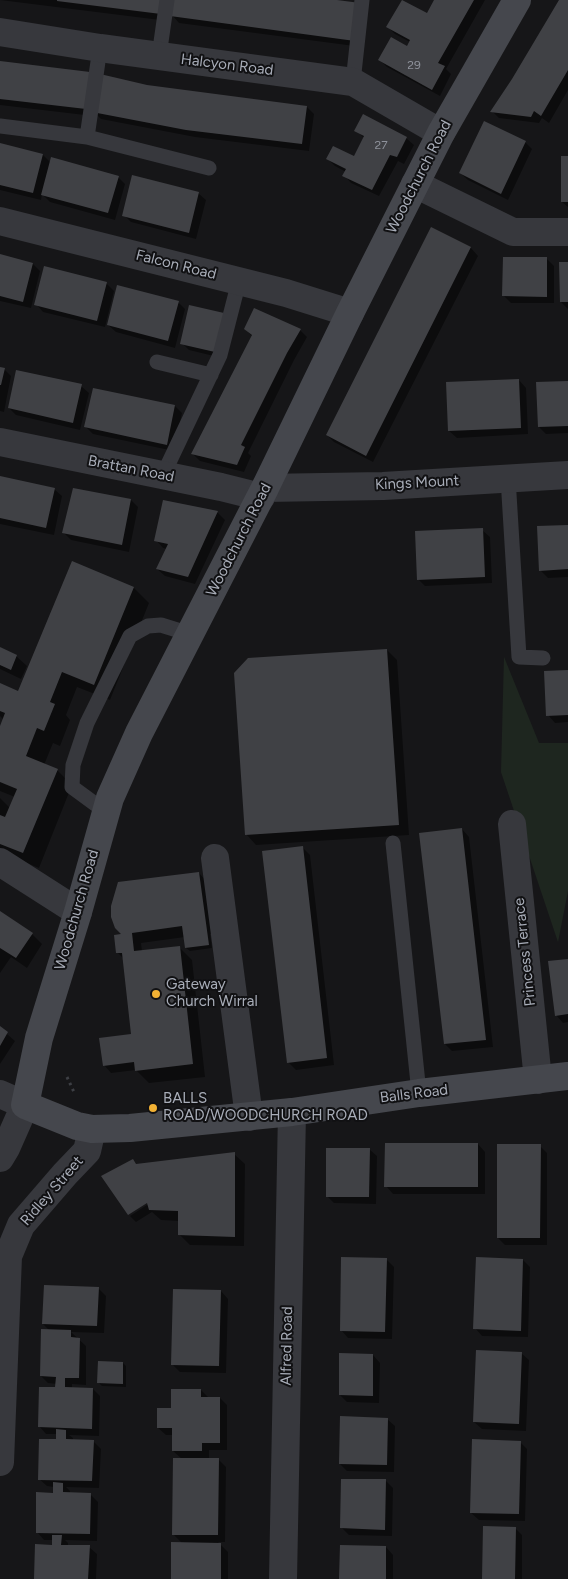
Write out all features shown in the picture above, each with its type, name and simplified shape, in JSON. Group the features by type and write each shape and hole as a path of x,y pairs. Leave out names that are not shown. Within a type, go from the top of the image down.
{"street":[{"name":"Woodchurch Road","path":"25,1105 39,1038 78,912 110,798 139,733 263,493 350,313 441,133 517,0"},
{"name":"Halcyon Road","path":"0,32 100,48 353,82 441,133"},
{"path":"415,184 513,232 568,232"},
{"name":"Falcon Road","path":"0,221 239,281 350,313"},
{"name":"Brattan Road","path":"0,442 221,487 263,493"},
{"name":"Kings Mount","path":"263,493 568,475"},
{"name":"Princess Terrace","path":"512,824 538,1080"},
{"path":"215,858 249,1117"},
{"path":"0,862 78,912"},
{"name":"Balls Road","path":"25,1105 77,1126 92,1129 130,1128 292,1112 419,1093 568,1076"},
{"path":"0,1094 25,1105 0,1158"},
{"name":"Alfred Road","path":"283,1579 292,1112"},
{"name":"Ridley Street","path":"0,1462 8,1256 21,1225 87,1151 92,1129"}],"lane":[{"path":"159,56 167,0"},
{"path":"353,82 362,0"},
{"path":"87,137 100,48"},
{"path":"0,126 87,137 208,168"},
{"path":"163,475 220,354 239,281"},
{"path":"157,362 211,375"},
{"path":"508,478 519,656 542,658"},
{"path":"106,812 72,788 73,766 87,723 130,636 148,626 161,625 190,634"},
{"path":"393,843 419,1093"}],"path":[{"path":"68,1077 74,1092"}],"shaded area":[{"path":"504,657 539,743 568,743 568,891 558,942 501,772"}],"building":[{"path":"57,0 163,0 161,14"},
{"path":"172,0 337,0 360,3 355,41 170,16"},
{"path":"402,0 427,13 434,0 474,0 438,63 445,66 432,90 378,60 391,37 407,46 410,40 386,27"},
{"path":"559,0 568,0 568,70 541,116 534,111 531,117 490,112 512,79"},
{"path":"0,61 90,72 86,109 0,99"},
{"path":"100,74 147,85 307,106 302,144 186,130 92,112"},
{"path":"363,114 407,137 397,157 390,155 372,190 342,176 346,169 326,159 333,146 354,156 364,136 354,131"},
{"path":"484,121 526,141 501,194 459,173"},
{"path":"0,143 43,154 33,193 0,185"},
{"path":"561,156 568,156 568,202 561,202"},
{"path":"51,157 119,176 108,213 41,195"},
{"path":"132,175 199,192 189,233 122,216"},
{"path":"431,227 471,247 366,456 326,435"},
{"path":"0,254 33,263 23,302 0,296"},
{"path":"503,257 547,257 547,297 502,296"},
{"path":"559,262 568,262 568,302 560,302"},
{"path":"44,266 107,282 97,321 34,305"},
{"path":"117,285 179,301 168,341 107,325"},
{"path":"189,305 224,313 215,352 180,344"},
{"path":"254,308 301,329 241,445 245,447 237,465 191,454 252,335 244,329"},
{"path":"0,367 5,368 1,385 0,385"},
{"path":"16,370 82,384 73,423 8,408"},
{"path":"519,379 521,428 448,431 446,382"},
{"path":"568,381 568,426 538,427 536,382"},
{"path":"93,388 175,405 167,445 84,427"},
{"path":"0,476 55,488 46,528 0,518"},
{"path":"73,488 131,499 122,545 62,533"},
{"path":"163,500 218,511 188,577 156,569 168,544 154,541"},
{"path":"568,525 568,569 539,571 537,526"},
{"path":"483,528 485,577 417,580 415,531"},
{"path":"72,561 134,587 94,685 62,672 50,702 55,704 44,731 37,728 26,756 58,769 23,853 0,844 0,815 5,817 17,789 0,782 0,726 5,713 0,711 0,683 18,691"},
{"path":"0,647 17,655 11,670 0,665"},
{"path":"387,649 399,825 245,835 234,673 248,658"},
{"path":"568,670 568,715 546,716 544,671"},
{"path":"462,828 486,1040 444,1044 419,833"},
{"path":"303,846 327,1058 287,1063 262,851"},
{"path":"199,872 209,945 185,948 182,926 132,933 134,951 180,946 193,1064 135,1071 134,1062 103,1066 99,1038 131,1034 122,953 116,953 114,935 121,934 115,928 111,917 111,906 118,882"},
{"path":"0,911 33,933 16,958 0,948"},
{"path":"568,959 568,1014 555,1016 548,961"},
{"path":"0,1026 8,1032 0,1046"},
{"path":"385,1143 478,1143 478,1187 384,1187"},
{"path":"497,1144 541,1144 540,1238 497,1238"},
{"path":"326,1148 370,1148 369,1197 326,1197"},
{"path":"235,1152 235,1237 178,1235 178,1211 149,1210 147,1203 128,1215 101,1176 133,1159 136,1164"},
{"path":"341,1257 387,1258 385,1332 340,1331"},
{"path":"476,1257 523,1259 521,1331 473,1329"},
{"path":"44,1285 99,1287 97,1326 42,1324"},
{"path":"173,1289 221,1290 219,1366 171,1365"},
{"path":"41,1329 71,1330 71,1337 80,1338 79,1378 65,1378 65,1387 93,1388 92,1429 38,1427 39,1387 55,1387 56,1377 40,1376"},
{"path":"476,1350 522,1352 519,1424 473,1422"},
{"path":"339,1353 373,1354 373,1396 339,1395"},
{"path":"98,1361 123,1362 123,1384 97,1383"},
{"path":"171,1389 201,1389 201,1397 220,1397 220,1443 202,1443 202,1451 172,1451 172,1428 157,1428 157,1408 171,1408"},
{"path":"340,1416 388,1418 387,1465 339,1464"},
{"path":"56,1429 66,1430 66,1439 94,1440 92,1481 38,1480 39,1439 56,1439"},
{"path":"472,1439 521,1441 519,1514 470,1513"},
{"path":"173,1458 219,1458 218,1535 172,1535"},
{"path":"341,1479 386,1479 385,1530 340,1528"},
{"path":"53,1482 63,1483 63,1492 91,1493 90,1534 36,1533 36,1492 53,1493"},
{"path":"483,1526 516,1527 515,1579 482,1579"},
{"path":"52,1535 62,1535 61,1545 90,1545 88,1579 34,1579 35,1544 52,1545"},
{"path":"171,1542 221,1543 221,1579 171,1579"},
{"path":"340,1545 386,1546 386,1579 339,1579"}],"place":[{"name":"Gateway Church Wirral","path":"156,994"},
{"name":"BALLS ROAD/WOODCHURCH ROAD","path":"153,1108"}]}
